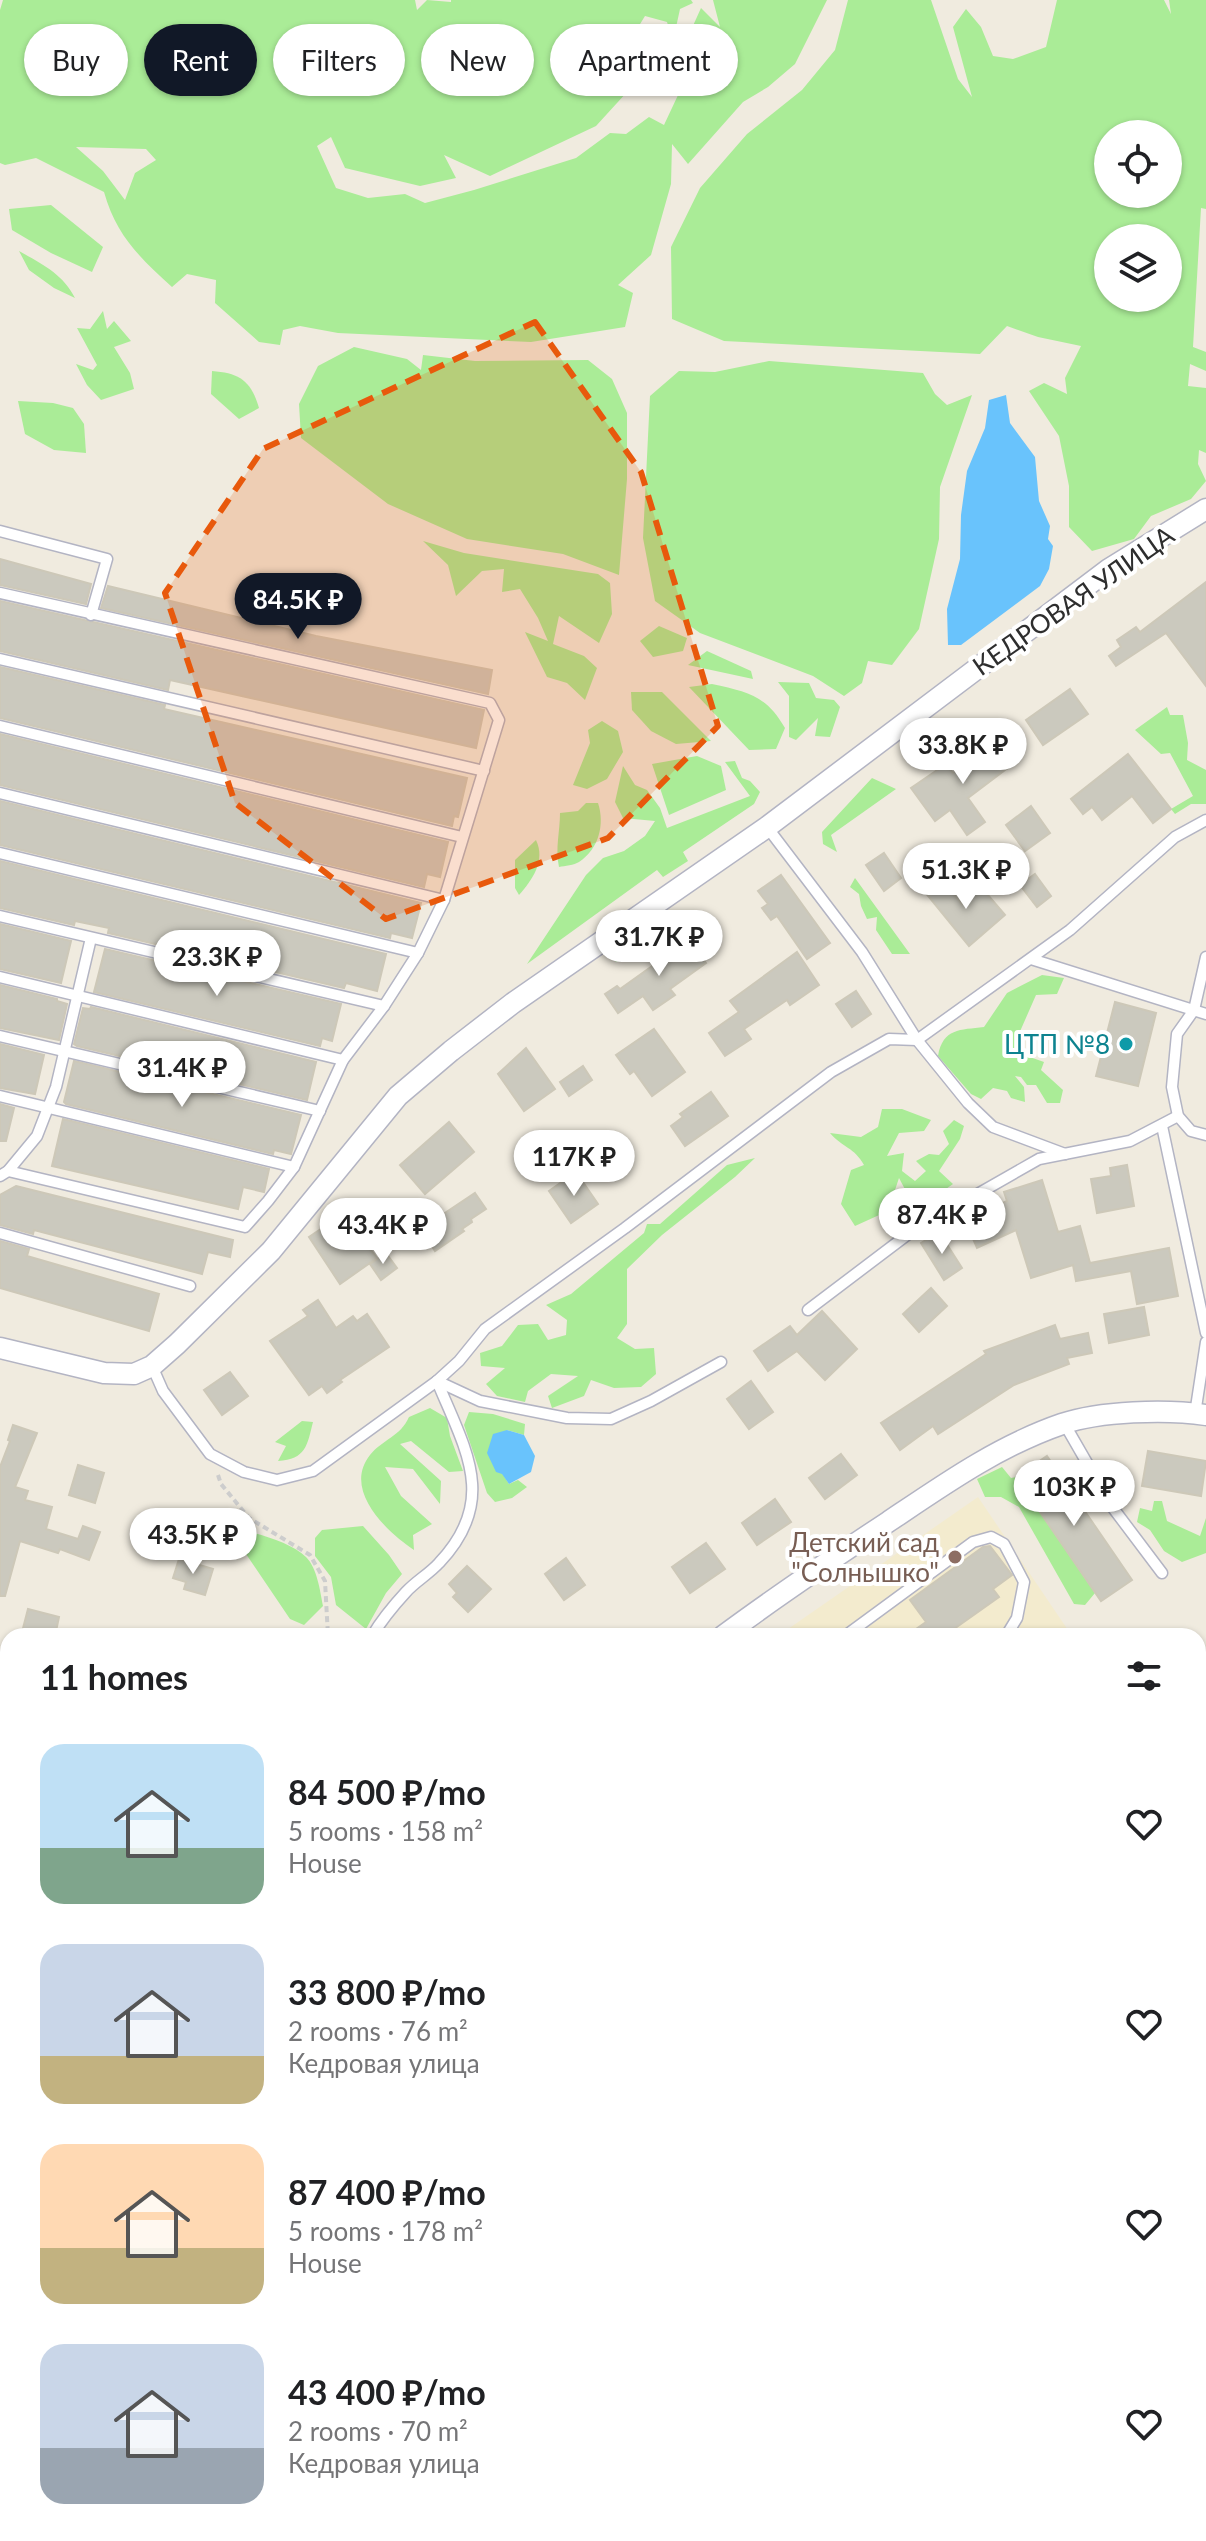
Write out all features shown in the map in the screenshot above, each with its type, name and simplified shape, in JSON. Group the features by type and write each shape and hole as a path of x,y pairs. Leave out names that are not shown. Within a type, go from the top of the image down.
{"street":[{"name":"КЕДРОВАЯ УЛИЦА","path":"152,1366 271,1251 398,1096 451,1051 513,1003 767,827 1109,569 1206,509"},
{"path":"0,1348 104,1373 134,1374 152,1366"},
{"path":"734,1628 769,1601 1006,1446 1064,1423 1130,1412 1201,1415"}],"lane":[{"path":"0,531 107,559 91,615"},
{"path":"0,593 490,703 499,720 444,900 418,953 384,1006 343,1060 294,1167 245,1227 4,1174 37,1136 56,1087 91,938"},
{"path":"0,659 484,771"},
{"path":"0,726 462,837"},
{"path":"0,793 444,900"},
{"path":"152,1366 163,1391 210,1454 244,1472 277,1480 313,1471 437,1381 459,1361 485,1329 831,1072 889,1039 917,1040 1070,930 1175,837 1206,820"},
{"path":"767,827 862,952 917,1040 968,1103 993,1127 1065,1154"},
{"path":"0,853 418,953"},
{"path":"0,916 384,1006"},
{"path":"1206,957 1194,1010 1177,1034 1172,1087 1178,1116 1191,1131 1206,1135"},
{"path":"1031,959 1206,1014"},
{"path":"0,977 343,1060"},
{"path":"0,1036 320,1111"},
{"path":"0,1096 294,1167"},
{"path":"808,1310 911,1232 1039,1159 1130,1141 1178,1116"},
{"path":"1162,1126 1206,1333"},
{"path":"0,1233 190,1286"},
{"path":"1201,1415 1206,1342"},
{"path":"437,1381 480,1401 567,1418 611,1419 651,1401 721,1362"},
{"path":"378,1628 406,1592 438,1564 463,1534 473,1499 469,1459 437,1381"},
{"path":"1064,1423 1113,1508 1162,1573"},
{"path":"856,1628 973,1542 991,1537 1004,1544 1024,1582 1017,1618 1011,1628"}],"path":[{"path":"210,1454 221,1484 249,1518 310,1555 325,1581 328,1628"}],"highlighted area":[{"path":"535,322 641,472 718,726 608,838 386,919 235,803 165,593 263,449"}],"shaded area":[{"name":"Детский сад \"Солнышко\"","path":"978,1497 1067,1628 790,1628"}],"green space":[{"path":"3,0 415,0 417,10 427,0 691,0 693,3 680,9 677,24 645,16 640,24 550,24 550,96 623,96 596,126 490,176 444,155 456,178 420,186 345,168 331,137 317,146 336,188 368,198 405,194 425,203 576,158 610,133 626,134 649,117 664,125 678,96 738,96 738,24 719,24 713,0 827,0 795,64 768,87 743,102 688,164 672,144 671,184 651,255 618,285 633,293 625,327 531,342 338,333 300,326 283,330 280,345 259,342 215,303 216,280 187,274 172,287 149,266 122,233 104,192 36,158 5,165 0,163 0,10","holes":["76,147 146,149 156,160 135,173 125,200 103,171"]},
{"path":"848,0 931,0 958,79 972,97 953,27 966,9 981,27 993,56 1013,59 1046,47 1057,0 1164,0 1171,14 1169,0 1206,0 1206,209 1201,208 1193,347 1206,352 1206,371 1190,364 1188,386 1206,388 1206,453 1199,450 1198,464 1206,481 1191,499 1151,516 1134,539 1092,551 1069,527 1069,486 1059,436 1029,391 1044,383 1067,394 1065,378 1081,346 1038,337 1007,326 980,354 724,341 672,319 671,247 700,188 747,134 802,90 835,50"},
{"path":"701,8 717,24 694,24"},
{"path":"51,205 103,247 92,272 12,230 9,209"},
{"path":"19,251 58,276 75,298 29,270"},
{"path":"103,311 107,329 114,321 131,341 114,347 130,373 134,389 101,400 87,385 76,364 93,370 97,365 77,328 90,329"},
{"path":"354,347 407,359 421,370 423,355 475,361 588,360 612,379 627,413 627,479 619,575 563,554 467,539 388,504 301,438 299,404 318,366"},
{"path":"769,361 923,373 935,394 947,405 972,395 940,487 939,539 919,629 892,665 868,661 862,683 844,696 813,676 700,633 655,601 643,538 650,396 679,371 715,372"},
{"path":"212,371 243,380 259,408 239,419 211,394"},
{"path":"18,401 53,403 73,408 84,424 86,453 54,450 25,434"},
{"path":"423,541 464,553 598,574 610,583 612,614 599,643 559,616 553,644 584,656 597,668 585,700 567,683 547,677 525,632 548,641 520,589 502,592 504,569 482,571 456,596 448,565"},
{"path":"659,626 687,638 683,651 653,657 640,641"},
{"path":"707,651 751,671 753,679 688,665"},
{"path":"778,682 809,683 816,698 834,700 840,707 830,737 815,736 818,718 796,740 789,737 789,696"},
{"path":"712,684 746,693 771,708 785,728 776,749 749,750 689,687"},
{"path":"631,692 662,692 711,741 676,744 651,731 632,710"},
{"path":"1167,707 1170,715 1183,715 1188,743 1187,760 1206,770 1206,804 1191,804 1175,814 1171,809 1193,796 1170,753 1161,754 1135,730"},
{"path":"602,721 618,731 623,752 607,779 587,789 573,785 590,743 588,730"},
{"path":"697,756 721,766 726,790 669,815 652,764"},
{"path":"735,761 742,778 750,781 760,792 754,804 683,852 688,861 663,877 657,870 527,964 586,875 603,858 624,851 645,836 655,821 623,818 615,802 623,766 635,785 647,790 660,808 667,828 750,796 725,762"},
{"path":"872,778 896,789 831,835 837,852 823,844 822,832"},
{"path":"586,803 598,803 601,819 599,836 586,857 572,865 559,867 560,813 578,811"},
{"path":"536,840 538,863 533,877 519,895 515,888 515,860"},
{"path":"855,878 910,954 892,954 876,930 877,917 867,919 859,894 850,887"},
{"path":"650,922 666,925 644,947 627,952 616,962 609,952"},
{"path":"1042,975 1064,978 1057,994 1036,995 1018,1036 1024,1055 1044,1062 1041,1070 1063,1090 1060,1103 1047,1103 1036,1085 1027,1085 1021,1077 1015,1076 1024,1087 1025,1102 1011,1098 1007,1091 993,1088 981,1099 971,1094 938,1056 944,1040 954,1032 984,1027 1007,993"},
{"path":"882,1109 902,1109 931,1120 924,1131 899,1133 887,1156 904,1153 902,1171 915,1181 926,1171 916,1161 929,1154 939,1155 949,1144 943,1131 954,1120 964,1126 960,1139 939,1171 953,1184 916,1210 899,1178 888,1211 855,1226 841,1204 851,1170 864,1165 830,1133 861,1137 878,1127"},
{"path":"755,1158 662,1235 627,1269 627,1324 617,1338 635,1349 654,1348 656,1374 641,1387 614,1388 591,1380 584,1396 552,1408 548,1396 578,1376 551,1374 528,1391 525,1402 497,1396 486,1384 505,1368 481,1366 480,1353 502,1346 518,1325 538,1324 548,1340 566,1335 567,1320 546,1305 571,1294 644,1233 647,1224 660,1224 727,1165"},
{"path":"430,1408 447,1418 463,1471 449,1472 411,1441 400,1444 441,1481 440,1504 413,1469 385,1467 401,1496 432,1524 413,1535 414,1550 371,1509 361,1482 363,1468 370,1455 401,1429 409,1417"},
{"path":"469,1412 493,1414 525,1424 524,1435 507,1430 502,1473 509,1484 518,1480 527,1487 512,1498 495,1502 487,1493 464,1425"},
{"path":"302,1421 313,1422 304,1450 287,1460 278,1461 286,1446 275,1442"},
{"path":"1002,1467 1011,1478 1016,1477 1095,1593 1085,1605 1074,1604 1019,1507 1001,1497 985,1497 977,1479"},
{"path":"1154,1501 1162,1501 1167,1521 1200,1536 1206,1518 1206,1553 1182,1562 1164,1551 1150,1530 1137,1522 1140,1508 1152,1511"},
{"path":"227,1526 280,1541 299,1551 310,1562 318,1580 323,1606 304,1625 290,1619"},
{"path":"363,1526 402,1574 386,1593 367,1628 336,1605 331,1577 315,1556 315,1538 322,1530"}],"water":[{"path":"1006,395 1010,423 1035,457 1039,501 1050,526 1048,539 1053,546 1049,569 1040,586 961,645 948,645 947,609 960,559 961,515 967,471 985,428 989,400"},
{"path":"507,1430 524,1435 535,1456 531,1472 509,1484 502,1474 496,1472 487,1453 493,1434"}],"building":[{"path":"0,559 91,584 86,604 0,585"},
{"path":"1206,582 1206,686 1166,633 1116,666 1109,656 1121,647 1117,640 1136,627 1140,632"},
{"path":"108,586 316,636 492,670 488,694 101,608"},
{"path":"0,601 484,710 476,748 170,680 168,690 0,651"},
{"path":"0,667 165,705 164,709 467,778 458,817 454,816 452,826 0,718"},
{"path":"1070,689 1088,714 1043,745 1026,720"},
{"path":"0,734 448,842 440,877 427,874 424,887 0,785"},
{"path":"1002,738 1017,761 968,798 985,822 967,835 950,810 935,821 911,788 946,764 953,773"},
{"path":"1128,754 1171,809 1153,823 1132,796 1102,820 1092,807 1083,814 1071,799"},
{"path":"0,801 421,903 412,938 391,933 390,938 0,845"},
{"path":"1031,806 1050,833 1025,851 1006,825"},
{"path":"884,853 901,878 884,891 866,865"},
{"path":"0,861 386,954 377,991 346,983 344,988 108,933 109,928 75,921 74,925 0,908"},
{"path":"1035,874 1051,896 1037,907 1020,885"},
{"path":"781,875 830,943 807,959 777,916 771,920 762,908 768,904 758,891"},
{"path":"940,878 962,904 981,887 1005,915 969,946 924,891"},
{"path":"0,924 71,941 61,983 0,969"},
{"path":"685,935 706,963 670,989 675,995 653,1010 643,996 618,1013 605,994 617,986 620,989 676,949 672,944"},
{"path":"105,949 341,1004 332,1041 322,1038 320,1046 94,992"},
{"path":"797,952 819,985 790,1005 787,1000 744,1029 751,1039 725,1056 709,1033 739,1012 730,1001"},
{"path":"0,985 67,1004 59,1040 0,1028"},
{"path":"856,991 871,1014 852,1027 836,1004"},
{"name":"ЦТП №8","path":"1115,1002 1156,1013 1138,1086 1096,1076"},
{"path":"91,1007 316,1062 307,1100 77,1046 74,1044 83,1008"},
{"path":"654,1029 685,1072 652,1096 634,1071 630,1074 616,1055"},
{"path":"0,1044 44,1055 35,1094 0,1088"},
{"path":"526,1048 555,1089 524,1111 498,1074"},
{"path":"74,1061 301,1115 291,1154 274,1150 273,1154 66,1104"},
{"path":"583,1066 592,1080 569,1096 560,1082"},
{"path":"711,1092 728,1116 685,1146 671,1126 683,1117 680,1114"},
{"path":"0,1104 14,1108 6,1141 0,1141"},
{"path":"63,1119 269,1169 264,1192 243,1187 238,1209 52,1166"},
{"path":"449,1122 474,1152 425,1194 400,1165"},
{"path":"569,1135 582,1154 568,1164 554,1145"},
{"path":"1127,1165 1134,1206 1097,1213 1091,1179 1111,1176 1110,1168"},
{"path":"576,1172 598,1204 571,1223 549,1191"},
{"path":"1042,1180 1058,1232 1080,1226 1090,1263 1169,1248 1178,1296 1137,1304 1131,1271 1076,1281 1073,1265 1031,1278 1016,1230 977,1248 965,1220 1007,1201 1004,1192"},
{"path":"16,1186 233,1240 230,1257 208,1252 202,1274 34,1230 33,1234 0,1225 0,1195"},
{"path":"475,1193 486,1209 471,1219 472,1222 462,1229 464,1231 435,1251 421,1229"},
{"path":"352,1208 373,1239 367,1245 377,1258 340,1284 309,1237"},
{"path":"939,1232 962,1268 944,1280 921,1243"},
{"path":"0,1241 29,1249 27,1256 159,1294 149,1331 0,1288"},
{"path":"386,1253 397,1268 381,1280 370,1264"},
{"path":"931,1288 947,1306 919,1332 903,1314"},
{"path":"318,1300 336,1328 353,1316 357,1321 367,1314 389,1347 340,1380 342,1382 327,1393 322,1386 309,1395 270,1341 308,1316 303,1310"},
{"path":"1144,1307 1149,1335 1109,1343 1104,1314"},
{"path":"822,1311 857,1349 825,1380 797,1351 768,1371 754,1351 790,1326 797,1335"},
{"path":"1055,1325 1060,1339 1088,1333 1092,1353 1067,1358 1069,1364 1014,1385 938,1434 933,1426 900,1450 881,1423 986,1354 984,1351"},
{"path":"230,1372 248,1396 222,1415 204,1390"},
{"path":"751,1381 773,1412 749,1429 727,1399"},
{"path":"13,1425 37,1433 15,1487 28,1491 25,1500 52,1507 46,1529 78,1539 83,1526 100,1532 89,1560 60,1549 58,1553 20,1541 5,1596 0,1596 0,1467"},
{"path":"1148,1451 1206,1461 1201,1496 1142,1486"},
{"path":"841,1454 857,1475 825,1499 809,1478"},
{"path":"1047,1456 1132,1580 1101,1601 1016,1477"},
{"path":"78,1465 104,1473 95,1503 69,1495"},
{"path":"775,1499 791,1522 757,1545 742,1523"},
{"path":"706,1543 725,1569 690,1593 672,1567"},
{"path":"990,1546 1012,1575 993,1589 999,1597 955,1628 917,1628 926,1622 910,1600 983,1547"},
{"path":"566,1558 585,1585 564,1600 545,1574"},
{"path":"179,1559 213,1569 205,1595 184,1589 186,1582 173,1578"},
{"path":"467,1566 491,1589 468,1612 453,1597 457,1593 449,1584"},
{"path":"28,1609 59,1617 57,1628 23,1628"}],"place":[{"name":"ЦТП №8","path":"1126,1044"},
{"name":"Детский сад \"Солнышко\"","path":"955,1557"}]}
